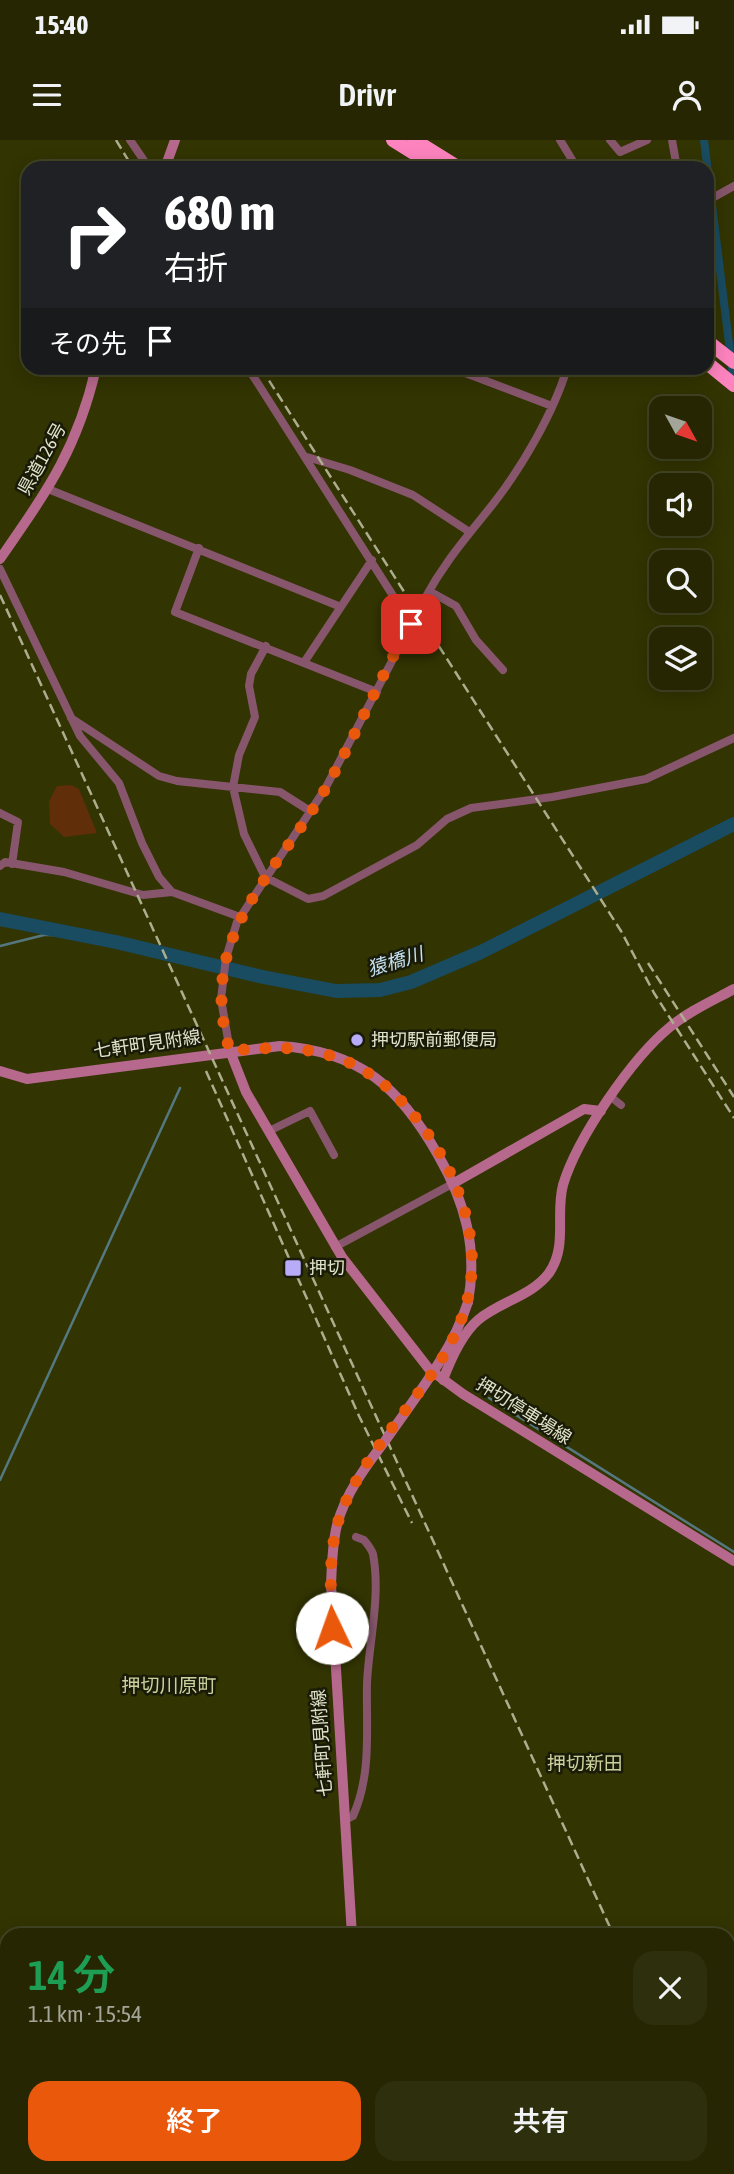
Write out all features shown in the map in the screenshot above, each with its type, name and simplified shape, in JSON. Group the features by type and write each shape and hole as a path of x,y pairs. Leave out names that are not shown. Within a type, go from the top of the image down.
{"highway":[{"path":"393,140 427,161"},
{"path":"414,140 448,161"},
{"path":"714,337 734,351"},
{"path":"714,346 734,362"},
{"path":"714,361 734,377"},
{"path":"714,369 734,385"}],"main road":[{"path":"168,161 175,140"},
{"name":"県道126号","path":"0,559 47,489 77,434 94,375"},
{"path":"443,1380 478,1320 532,1288 548,1274 558,1255 563,1188 579,1149 611,1097 663,1033 687,1014 734,989"},
{"name":"七軒町見附線","path":"0,1071 27,1079 230,1051 280,1046 312,1049 342,1059 369,1073 391,1090 417,1119 454,1183 467,1216 472,1251 468,1302 459,1331 372,1458 346,1502 335,1537 331,1585 352,1928"},
{"name":"押切停車場線","path":"230,1051 246,1092 335,1247 411,1347 443,1380 734,1561"},
{"path":"454,1183 584,1110 601,1111"}],"street":[{"path":"130,140 144,161"},
{"path":"560,140 573,161"},
{"path":"610,140 620,152 647,140"},
{"path":"671,140 676,161"},
{"path":"714,198 734,187"},
{"path":"230,1051 221,999 233,935 240,917 325,789 413,621 253,375"},
{"path":"471,375 552,405"},
{"path":"424,600 468,531 504,488 552,405 564,375"},
{"path":"307,457 350,470 413,495 468,531"},
{"path":"47,489 341,607"},
{"path":"199,548 175,612 305,661 377,692"},
{"path":"305,661 372,560"},
{"path":"0,569 69,716 80,736 119,783 142,843 159,877 172,892"},
{"path":"429,591 456,606 476,640 503,670"},
{"path":"266,646 251,674 249,686 255,717 239,755 233,787 244,834 265,877 308,899 323,897 417,845 447,820 471,808 552,797 646,779 734,738"},
{"path":"69,716 159,776 281,792 310,811"},
{"path":"0,813 18,822 12,864"},
{"path":"0,866 5,862 64,872 143,895 172,892 240,917"},
{"path":"611,1097 621,1105"},
{"path":"269,1131 310,1111 334,1155"},
{"path":"335,1247 454,1183"},
{"path":"345,1820 353,1816 359,1803 369,1738 367,1684 374,1603 373,1554 364,1540 356,1537"}],"shaded area":[{"path":"71,785 79,789 97,833 64,837 50,824 49,801 57,786"}],"waterway":[{"path":"704,140 707,161"},
{"path":"714,221 734,384"},
{"name":"猿橋川","path":"0,919 336,991 380,990 411,982 481,952 734,824"},
{"path":"0,946 44,935 80,935"},
{"path":"0,1480 180,1088"},
{"path":"489,1398 734,1552"}],"tunnel":[{"path":"415,617 424,600"}],"railway":[{"path":"116,140 129,161"},
{"path":"265,375 621,931 654,993 734,1118"},
{"path":"0,595 610,1928"},
{"path":"648,963 734,1097"},
{"path":"206,1071 359,1416 412,1523"}],"place":[{"name":"押切駅前郵便局","path":"357,1040"},
{"name":"押切","path":"293,1268"}],"district":[{"name":"押切川原町","path":"169,1685"},
{"name":"押切新田","path":"585,1763"}],"route":[{"path":"332,1628 333,1550 338,1523 346,1502 372,1458 459,1331 468,1302 473,1269 467,1216 454,1183 417,1119 381,1081 342,1059 312,1049 280,1046 230,1051 223,1025 221,999 226,958 237,922 325,789 411,624"}]}
